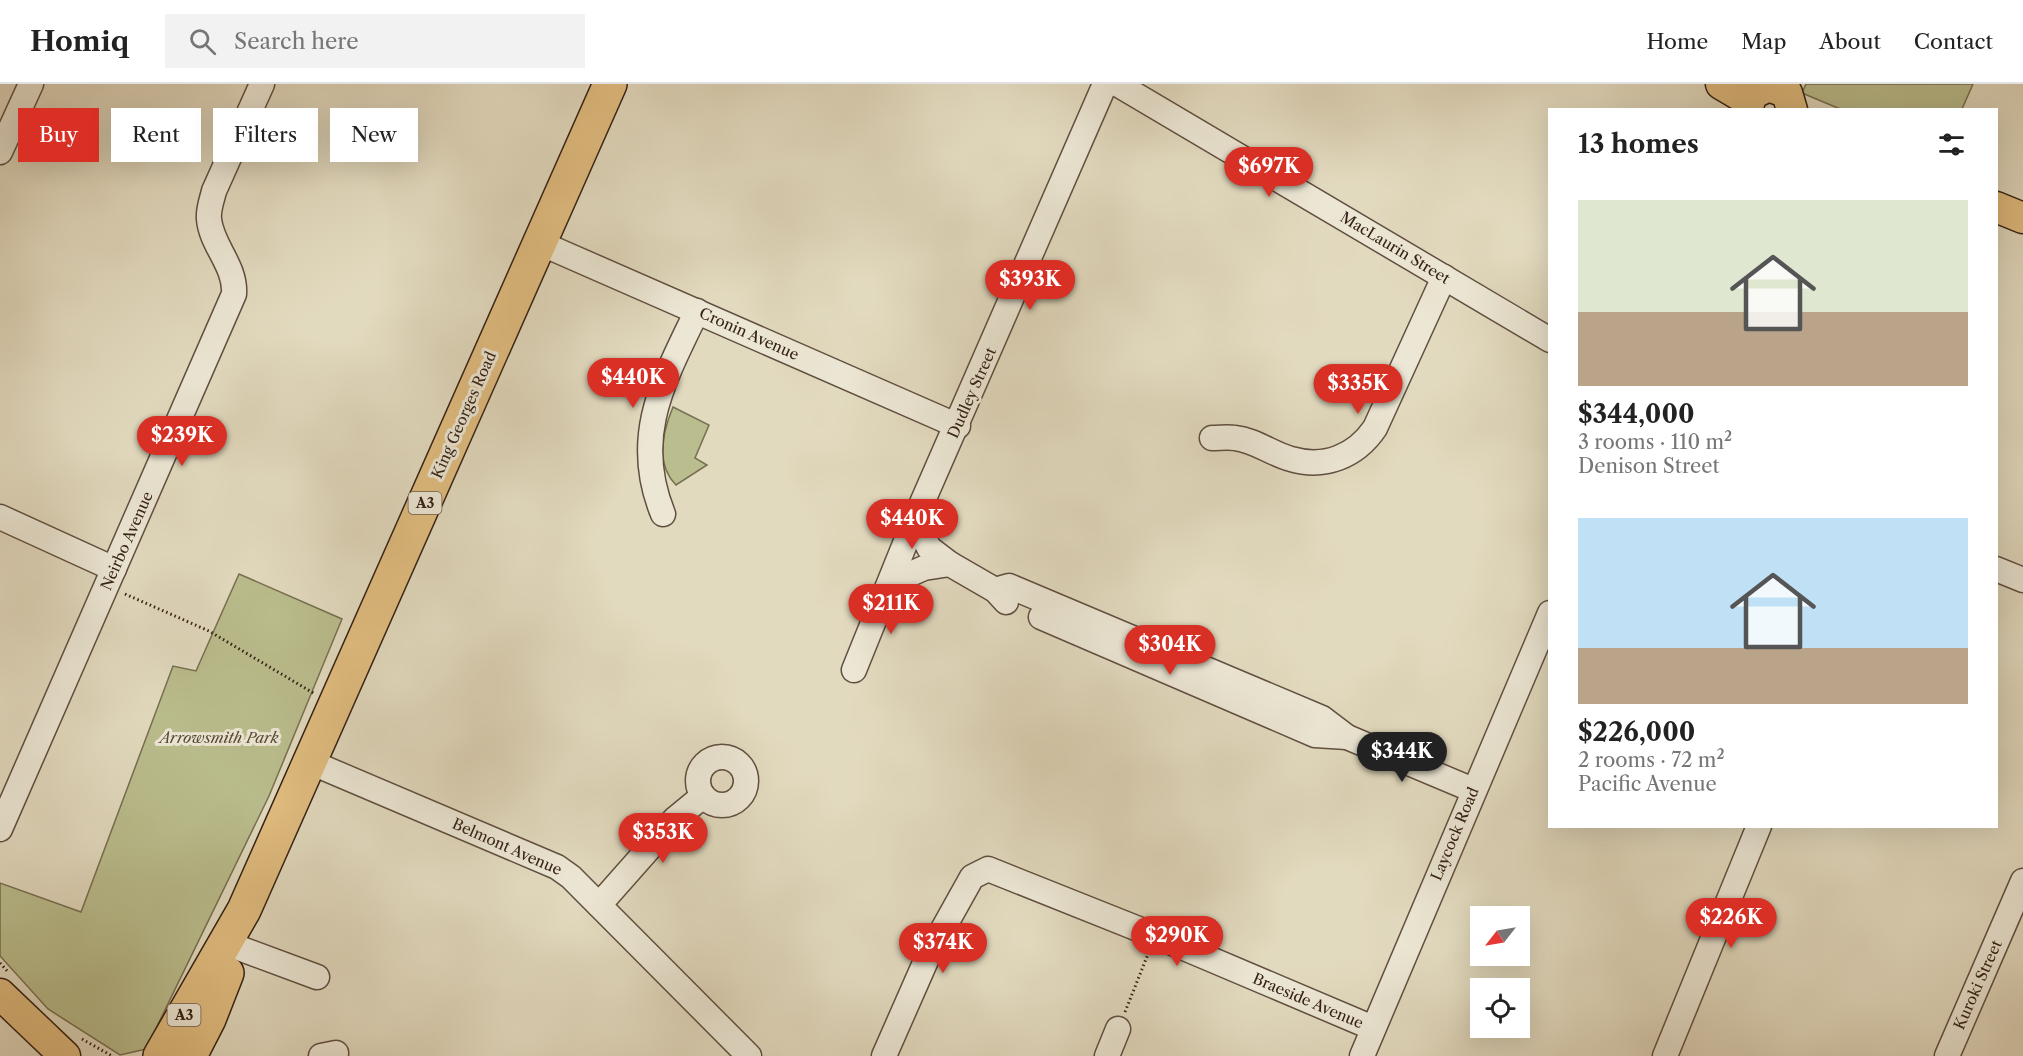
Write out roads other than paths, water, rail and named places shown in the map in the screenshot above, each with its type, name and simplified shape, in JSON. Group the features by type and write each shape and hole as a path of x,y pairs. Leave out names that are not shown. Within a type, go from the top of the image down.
{"highway":[{"name":"King Georges Road","path":"160,1056 244,910 610,84"},
{"name":"King Georges Road","path":"190,1056 209,1018 236,947 244,910"}],"main road":[{"path":"1721,84 1748,105 1762,87 1786,94"},
{"path":"1998,208 2023,218"},
{"path":"0,994 65,1056"}],"street":[{"path":"0,152 30,84"},
{"name":"Neirbo Avenue","path":"0,829 117,581 234,294 235,283 211,229 209,209 214,191 262,84"},
{"name":"Dudley Street","path":"854,670 915,519 958,426 1105,84"},
{"name":"MacLaurin Street","path":"1117,84 1548,339"},
{"name":"Cronin Avenue","path":"540,243 958,426"},
{"path":"1212,438 1243,439 1291,459 1305,462 1336,460 1360,447 1375,428 1444,277"},
{"path":"663,514 652,482 649,436 657,396 697,311"},
{"path":"0,517 117,581"},
{"path":"915,519 929,548 950,564 995,590 1003,600 1315,735 1347,737 1473,790"},
{"path":"890,583 924,568 950,564"},
{"path":"1998,570 2023,580"},
{"name":"Laycock Road","path":"1362,1056 1548,618"},
{"name":"Belmont Avenue","path":"310,762 557,867 599,905 749,1056"},
{"path":"599,905 675,819 703,796"},
{"path":"1665,1056 1758,828"},
{"name":"Braeside Avenue","path":"884,1056 928,956 976,873 988,869 1156,936 1373,1028"},
{"name":"Kuroki Street","path":"1947,1056 2023,881"},
{"path":"236,947 317,977"},
{"path":"1107,1056 1118,1029"}],"park label":[{"name":"Arrowsmith Park","path":"219,738"}]}
